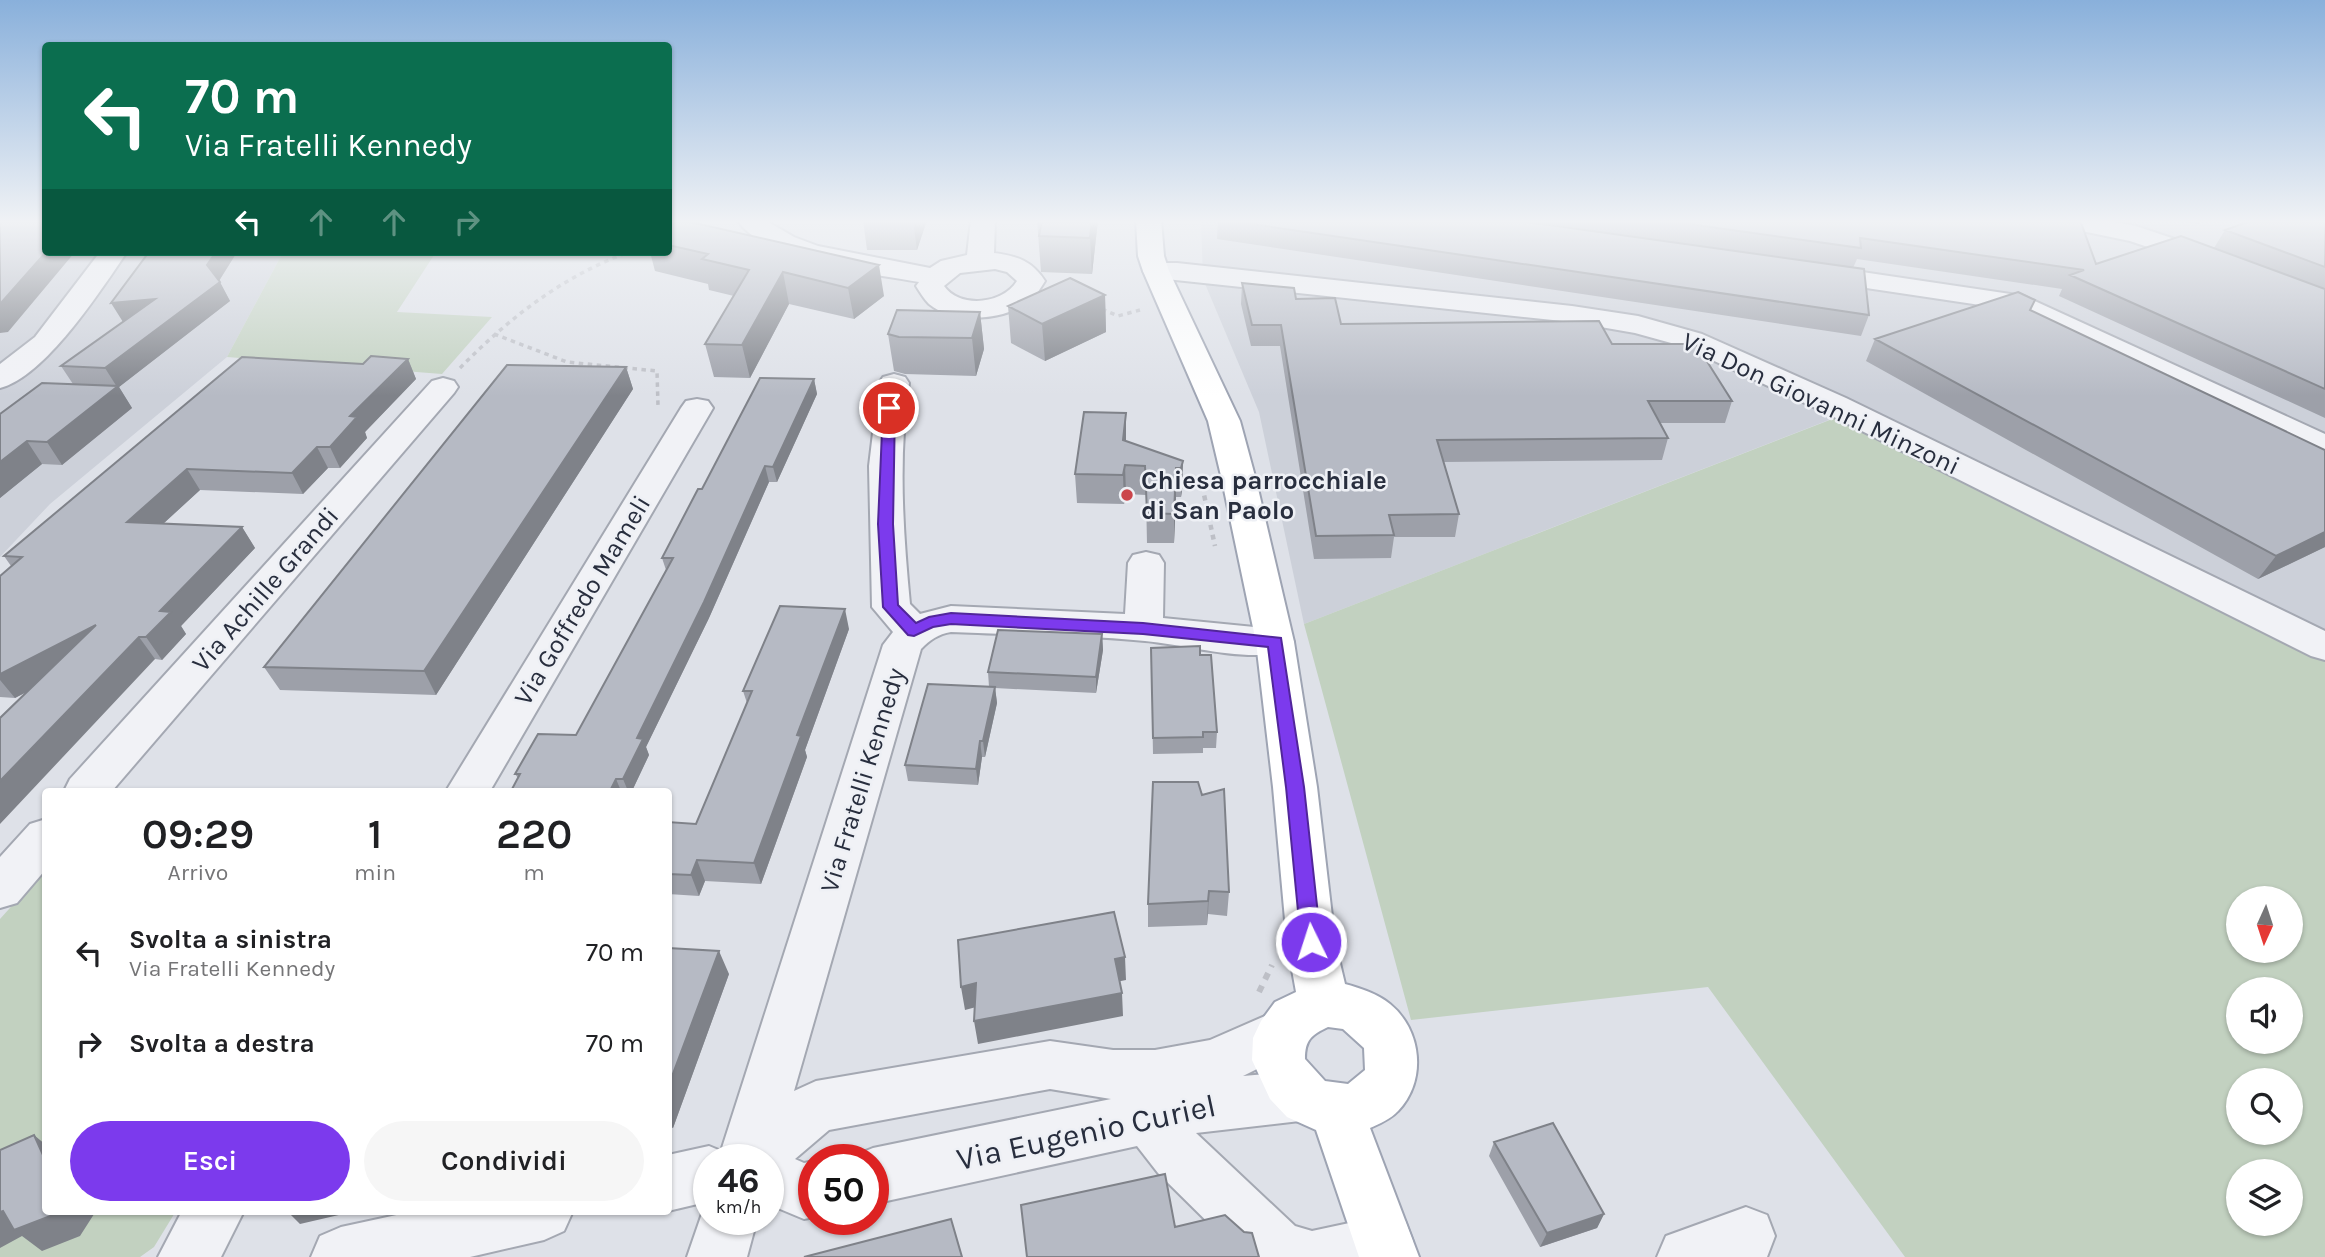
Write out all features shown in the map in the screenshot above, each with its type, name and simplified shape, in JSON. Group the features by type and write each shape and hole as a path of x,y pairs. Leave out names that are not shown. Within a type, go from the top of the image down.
{"main road":[{"path":"1159,279 1224,421 1275,642 1295,787 1311,942 1286,1012 1277,1049 1279,1066 1287,1082 1318,1103 1355,1108 1372,1101 1385,1089 1392,1073 1393,1056 1387,1038 1376,1023 1361,1012 1342,1005 1286,1012"},
{"path":"1318,1103 1387,1249"}],"street":[{"path":"0,379 26,361 45,343 94,279"},
{"path":"933,279 930,286 933,296 944,303 961,307 1001,305 1018,299 1028,290 1030,279"},
{"name":"Via Don Giovanni Minzoni","path":"1247,279 1572,314 1638,325 1692,340 1835,405 2320,639"},
{"path":"1851,279 2014,302 2325,446"},
{"path":"894,383 889,408 885,524 891,607 914,631 929,622 951,619 1143,628 1245,641 1275,642"},
{"name":"Via Achille Grandi","path":"89,788 443,387"},
{"name":"Via Goffredo Mameli","path":"469,788 697,408"},
{"path":"1143,628 1146,563"},
{"name":"Via Fratelli Kennedy","path":"754,1144 903,645 914,631"},
{"path":"0,889 42,842"},
{"name":"Via Eugenio Curiel","path":"769,1144 816,1107 1050,1065 1113,1075 1155,1075 1216,1063 1286,1012"},
{"name":"Via Eugenio Curiel","path":"889,1174 1234,1101 1318,1103"},
{"path":"1149,1117 1178,1154 1280,1252 1303,1257"},
{"path":"672,1182 693,1178"},
{"path":"188,1257 213,1215"},
{"path":"341,1257 526,1215"},
{"path":"717,1257 724,1235"},
{"path":"1687,1257 1746,1236"},
{"path":"1320,1257 1387,1249"}],"path":[{"path":"443,387 494,334 572,279"},
{"path":"1094,305 1118,316 1144,309"},
{"path":"494,334 568,362 657,371 658,406 697,408"},
{"path":"1273,963 1259,992 1286,1012"}],"shaded area":[{"path":"0,279 269,279 227,357 50,504 0,557"},
{"path":"1203,279 2325,279 2325,660 1839,416 1304,624 1259,412"}],"green space":[{"path":"269,279 419,279 397,312 492,317 442,374 227,357"},
{"path":"1840,416 2325,660 2325,1257 1905,1257 1708,987 1411,1020 1304,624"},
{"path":"42,872 42,1215 174,1215 154,1247 140,1257 0,1257 0,919"}],"building":[{"path":"0,279 22,279 0,304"},
{"path":"129,279 217,279 220,282 105,368 61,366 155,299 111,303"},
{"path":"744,279 779,279 742,345 705,344"},
{"path":"810,279 861,279 848,288"},
{"path":"1069,279 1105,295 1042,324 1008,306"},
{"path":"1623,279 1865,279 1869,315"},
{"path":"2078,279 2297,279 2325,289 2325,389"},
{"path":"1242,283 1294,288 1296,299 1335,298 1341,324 1599,321 1612,344 1696,344 1732,401 1648,401 1668,438 1437,440 1459,514 1389,515 1394,535 1316,536 1281,325 1252,325"},
{"path":"2018,292 2035,300 2030,310 2325,450 2325,532 2276,556 1875,339"},
{"path":"897,310 980,312 972,338 899,337 888,334"},
{"path":"371,356 408,359 350,416 357,417 330,447 317,447 292,473 187,469 127,522 242,527 160,611 171,612 146,637 139,637 0,781 0,718 96,625 0,674 0,576 22,557 4,556 242,357 363,364"},
{"path":"507,365 626,367 424,671 264,667"},
{"path":"760,378 814,379 773,467 765,466 704,602 637,738 643,739 623,779 616,779 612,788 513,788 520,774 515,774 538,734 576,735 673,558 662,558 698,489 702,489"},
{"path":"42,383 118,386 47,442 27,441 0,462 0,414"},
{"path":"1084,412 1126,413 1123,440 1183,461 1181,468 1176,468 1174,514 1147,513 1145,466 1125,465 1123,475 1075,474"},
{"path":"780,606 845,609 797,735 801,736 754,863 697,860 691,875 672,874 672,822 696,824 752,691 743,691"},
{"path":"998,630 1102,634 1096,677 988,672"},
{"path":"1200,646 1200,655 1211,655 1217,732 1203,732 1203,737 1153,738 1151,648"},
{"path":"928,684 995,687 983,741 980,741 976,769 905,765"},
{"path":"1153,782 1198,782 1202,795 1224,789 1229,892 1209,891 1208,901 1148,904"},
{"path":"1114,912 1125,957 1115,959 1122,993 974,1021 976,983 961,987 958,940"},
{"path":"672,948 719,951 672,1076"},
{"path":"1553,1123 1604,1214 1547,1233 1494,1142"},
{"path":"34,1135 42,1153 42,1215 53,1215 14,1230 3,1211 0,1212 0,1150"},
{"path":"1165,1174 1175,1227 1225,1215 1244,1232 1252,1233 1259,1257 1027,1257 1021,1205"},
{"path":"951,1219 962,1257 804,1257"}],"place":[{"name":"Chiesa parrocchiale di San Paolo","path":"1127,495"}],"route":[{"path":"889,408 885,524 891,607 914,631 929,622 951,619 1143,628 1245,641 1275,642 1308,894 1311,942"}]}
